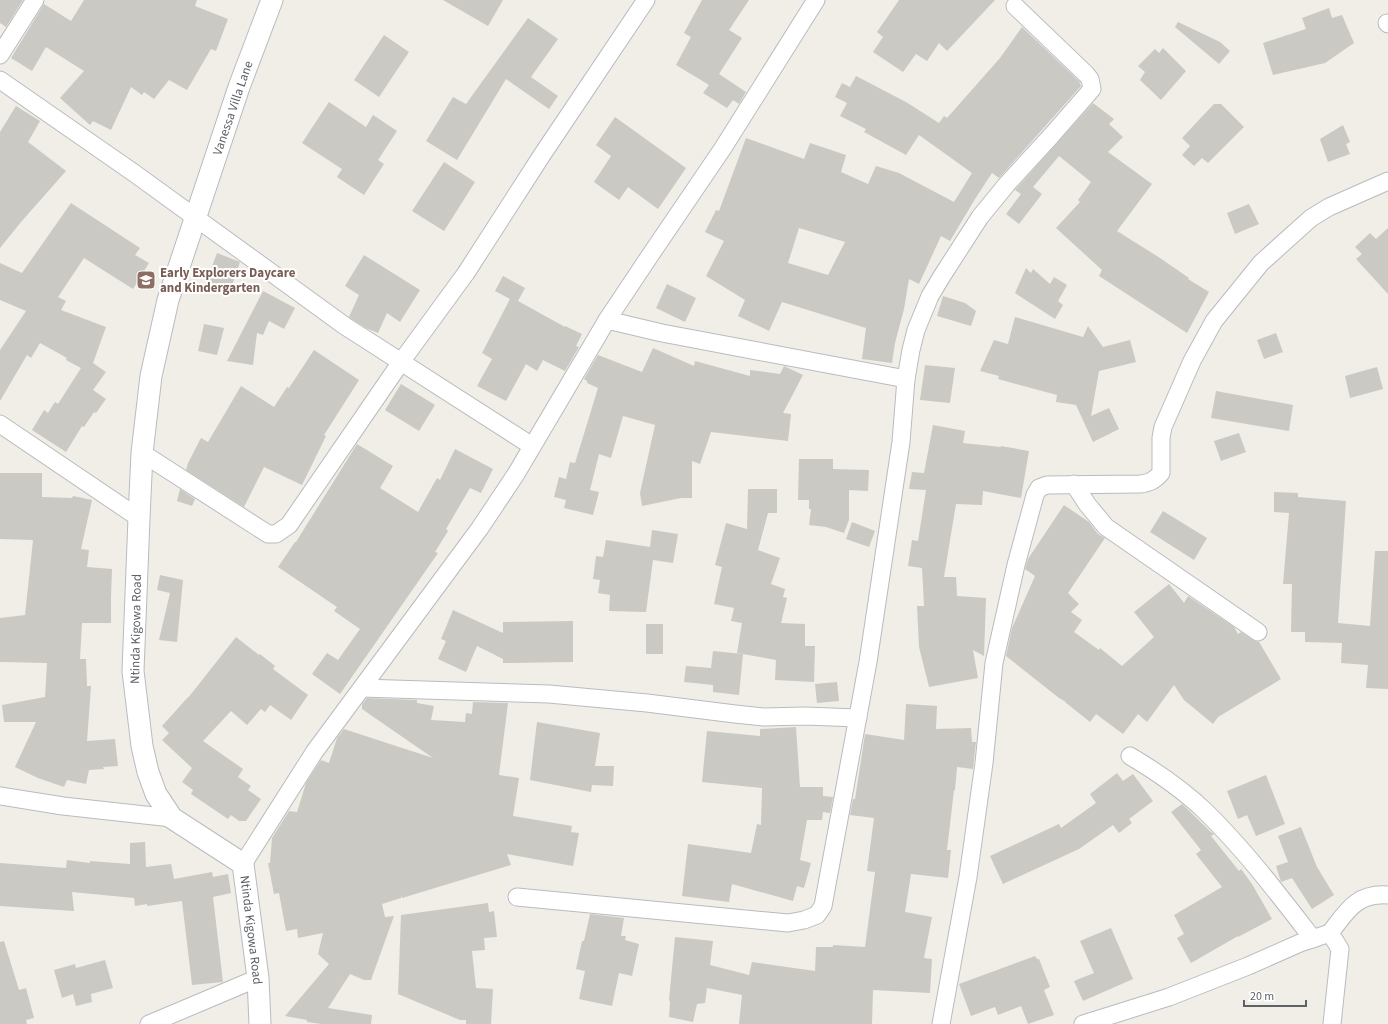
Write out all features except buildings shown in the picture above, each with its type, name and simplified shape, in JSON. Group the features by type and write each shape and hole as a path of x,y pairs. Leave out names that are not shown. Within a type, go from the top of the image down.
{"street":[{"path":"0,55 35,0"},
{"name":"Vanessa Villa Lane","path":"196,217 240,87 272,0"},
{"path":"142,453 268,534 276,534 289,525 401,362 466,273 542,155 646,0"},
{"path":"243,864 315,751 480,528 516,474 607,320 723,148 816,0"},
{"path":"517,897 788,923 804,920 817,915 823,906 868,662 901,442 906,379 916,330 930,296 980,217 1002,190 1092,89 1090,80 1086,74 1015,6"},
{"path":"0,80 53,115 345,326 532,446"},
{"path":"941,1024 968,877 984,763 994,663 1016,565 1035,494 1039,488 1046,485 1140,484 1148,483 1156,479 1160,474 1161,438 1163,428 1192,361 1214,321 1261,263 1311,218 1329,207 1388,181"},
{"name":"Ntinda Kigowa Road","path":"196,217 168,300 152,376 142,453 138,518 133,672 142,746 148,772 156,794 172,818 243,864 258,978 260,1024"},
{"path":"607,320 662,333 906,379"},
{"path":"0,424 138,518"},
{"path":"1074,484 1087,504 1106,527 1258,632"},
{"path":"362,688 549,694 648,703 735,714 858,718"},
{"path":"1130,756 1158,773 1205,811 1255,865 1314,939"},
{"path":"0,796 63,806 172,818"},
{"path":"1083,1024 1169,997 1248,966 1300,943 1330,933 1352,906 1360,900 1376,894 1388,895"},
{"path":"1330,933 1340,949 1332,1024"},
{"path":"149,1024 258,978"}],"place":[{"name":"Early Explorers Daycare and Kindergarten","path":"146,280"}]}
